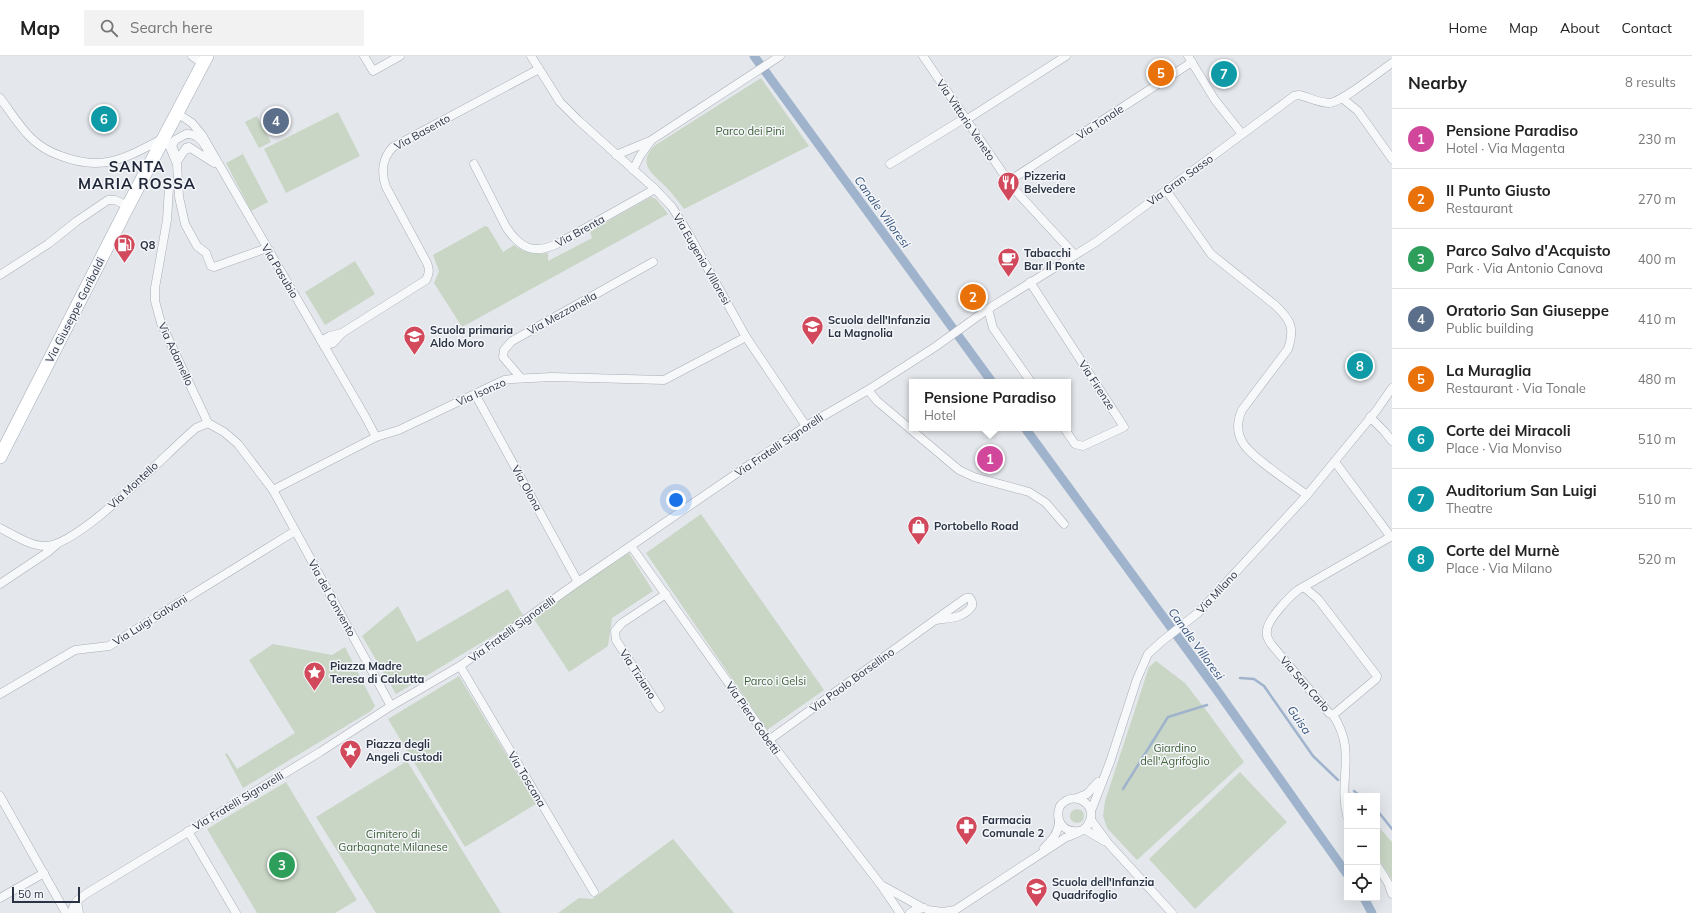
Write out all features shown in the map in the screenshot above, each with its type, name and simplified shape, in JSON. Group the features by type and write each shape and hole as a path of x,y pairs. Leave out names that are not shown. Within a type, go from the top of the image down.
{"main road":[{"name":"Via Giuseppe Garibaldi","path":"0,457 177,113 200,58"}],"street":[{"path":"364,56 373,71 400,56"},
{"name":"Via Eugenio Villoresi","path":"532,56 560,102 616,155 655,189 679,216 746,337 806,426"},
{"path":"616,155 650,141 780,56"},
{"name":"Via Vittorio Veneto","path":"923,56 1008,181 1074,254"},
{"path":"890,164 1066,56"},
{"path":"1190,59 1215,100 1242,134"},
{"name":"Via Tonale","path":"1008,181 1190,59"},
{"name":"Via Gran Sasso","path":"939,344 988,309 1074,254 1096,242 1294,96 1299,95 1329,103 1342,98 1392,63"},
{"name":"Via Basento","path":"323,344 333,343 342,333 426,280 429,272 427,263 383,179 382,171 388,152 394,147 539,69"},
{"path":"1354,90 1358,111"},
{"path":"0,98 27,135 36,143 52,152 75,161 94,164 117,161 127,158 164,137 178,167 179,197 184,222 197,246 206,253 211,266 214,267 267,248"},
{"path":"1342,98 1358,111 1392,159"},
{"name":"Via Pasubio","path":"177,113 192,123 202,135 376,437"},
{"path":"186,134 198,136 214,163 189,146 178,160 172,146 175,140 186,134"},
{"path":"633,170 650,141"},
{"name":"Via Brenta","path":"474,164 512,236 523,246 536,250 546,249 556,244 655,189"},
{"name":"Via Adamello","path":"170,188 167,220 155,288 155,301 162,324 208,423"},
{"path":"1166,190 1207,249 1218,260 1275,305 1289,322 1292,330 1288,349 1242,410 1239,417 1238,426 1243,444 1251,452 1307,495"},
{"path":"0,275 48,244 77,221 108,200 114,200 128,206"},
{"name":"Via Mezzanella","path":"521,378 503,357 504,350 512,342 653,262"},
{"name":"Via Firenze","path":"1030,282 1124,427 1083,446 1075,444 1066,431"},
{"path":"988,309 993,328 1030,379"},
{"name":"Via Isonzo","path":"273,490 376,437 399,430 504,380 521,378 588,377 664,380 746,337"},
{"name":"Via Fratelli Signorelli","path":"77,901 188,831 460,666 578,582 806,426 868,390 939,344"},
{"name":"Via Milano","path":"1091,811 1110,762 1141,667 1148,654 1161,642 1192,619 1307,495 1376,411 1392,388"},
{"path":"868,390 877,401 909,428"},
{"name":"Via Olona","path":"475,394 578,582"},
{"path":"1370,417 1392,441"},
{"path":"208,423 224,432 238,444 273,490"},
{"name":"Via Montello","path":"0,584 56,545 84,529 106,511 196,428 208,423"},
{"path":"912,431 956,468 974,477 1029,492 1046,503 1064,524"},
{"path":"1335,462 1391,536"},
{"name":"Via del Convento","path":"273,490 392,706"},
{"path":"0,528 34,544 46,546 56,545"},
{"name":"Via Luigi Galvani","path":"0,694 75,650 108,646 295,531"},
{"name":"Via San Carlo","path":"1304,587 1318,599 1377,676 1376,679 1332,715 1267,637 1268,625 1292,595 1304,587 1391,536"},
{"name":"Via Piero Gobetti","path":"631,546 769,740 881,885 900,913"},
{"name":"Via San Carlo","path":"1313,582 1318,599"},
{"name":"Via Tiziano","path":"660,708 616,640 615,631 622,623 666,594"},
{"name":"Via Paolo Borsellino","path":"769,740 936,620"},
{"name":"Via Toscana","path":"460,666 594,892"},
{"path":"1332,715 1342,732 1346,749 1344,793"},
{"name":"Via Milano","path":"1077,798 1088,794 1104,775"},
{"path":"0,796 66,913"},
{"path":"1035,858 1054,838 1058,830 1058,814 1060,806 1069,799 1077,798 1086,803 1091,811 1091,820 1108,843 1172,913"},
{"path":"910,913 915,910 949,912 982,894 1065,838 1082,830 1091,820"},
{"path":"1059,822 1070,831 1082,830 1108,843"},
{"path":"188,831 236,913"},
{"path":"1380,870 1388,883 1392,894"},
{"path":"0,898 44,873"},
{"name":"Via Piero Gobetti","path":"881,885 928,910"},
{"path":"960,913 982,894"},
{"path":"72,913 72,908 77,901"},
{"path":"77,901 79,913"}],"green space":[{"name":"Parco dei Pini","path":"761,78 809,146 684,209 671,192 648,168 647,158 649,153 654,146"},
{"path":"338,112 360,156 286,193 264,149"},
{"path":"257,116 271,142 259,148 245,122"},
{"path":"243,154 268,202 251,211 226,163"},
{"path":"651,197 656,199 668,214 462,327 434,283 439,271 433,255 485,226 488,227 503,252 514,245 530,253 548,253 548,261 592,238 590,231"},
{"path":"355,261 375,294 325,325 305,292"},
{"name":"Parco i Gelsi","path":"701,514 824,690 767,730 646,553"},
{"path":"629,553 653,591 612,618 608,646 569,672 532,616"},
{"path":"508,589 524,617 396,694 362,636 398,606 417,642"},
{"path":"273,644 332,655 345,647 375,706 371,711 243,788 225,754 227,753 237,769 295,733 249,660"},
{"name":"Giardino dell'Agrifoglio","path":"1156,661 1185,683 1244,762 1137,860 1107,828 1103,816 1105,801 1149,667"},
{"path":"459,676 536,804 465,847 388,719"},
{"name":"Cimitero di Garbagnate Milanese","path":"407,761 501,913 376,913 316,817"},
{"path":"1240,772 1287,822 1195,909 1149,859"},
{"path":"286,782 357,900 335,913 257,913 207,829"},
{"path":"1074,809 1080,809 1084,813 1084,819 1080,823 1074,823 1070,819 1070,813"},
{"path":"1380,828 1392,842 1392,880 1380,861"},
{"path":"673,839 734,913 558,913 579,898 592,899"}],"waterway":[{"name":"Canale Villoresi","path":"754,56 990,379"},
{"name":"Canale Villoresi","path":"1027,431 1216,689 1344,870"},
{"name":"Guisa","path":"1240,678 1254,679 1264,686 1313,756 1338,780"},
{"name":"Guisa","path":"1123,789 1168,717 1207,705"},
{"name":"Guisa","path":"1380,814 1392,829"},
{"name":"Canale Villoresi","path":"1366,901 1372,913"}],"place":[{"name":"La Muraglia","path":"1161,73"},
{"name":"Auditorium San Luigi","path":"1224,74"},
{"name":"Corte dei Miracoli","path":"104,119"},
{"name":"Oratorio San Giuseppe","path":"276,121"},
{"name":"Pizzeria Belvedere","path":"1008,202"},
{"name":"Q8","path":"125,264"},
{"name":"Tabacchi Bar Il Ponte","path":"1008,278"},
{"name":"Il Punto Giusto","path":"973,297"},
{"name":"Scuola dell'Infanzia La Magnolia","path":"813,346"},
{"name":"Scuola primaria Aldo Moro","path":"415,356"},
{"name":"Corte del Murnè","path":"1360,366"},
{"name":"Pensione Paradiso","path":"990,459"},
{"name":"Portobello Road","path":"918,546"},
{"name":"Piazza Madre Teresa di Calcutta","path":"314,692"},
{"name":"Piazza degli Angeli Custodi","path":"351,770"},
{"name":"Farmacia Comunale 2","path":"966,846"},
{"name":"Parco Salvo d'Acquisto","path":"282,865"},
{"name":"Scuola dell'Infanzia Quadrifoglio","path":"1036,908"}],"district":[{"name":"SANTA MARIA ROSSA","path":"137,176"}]}
